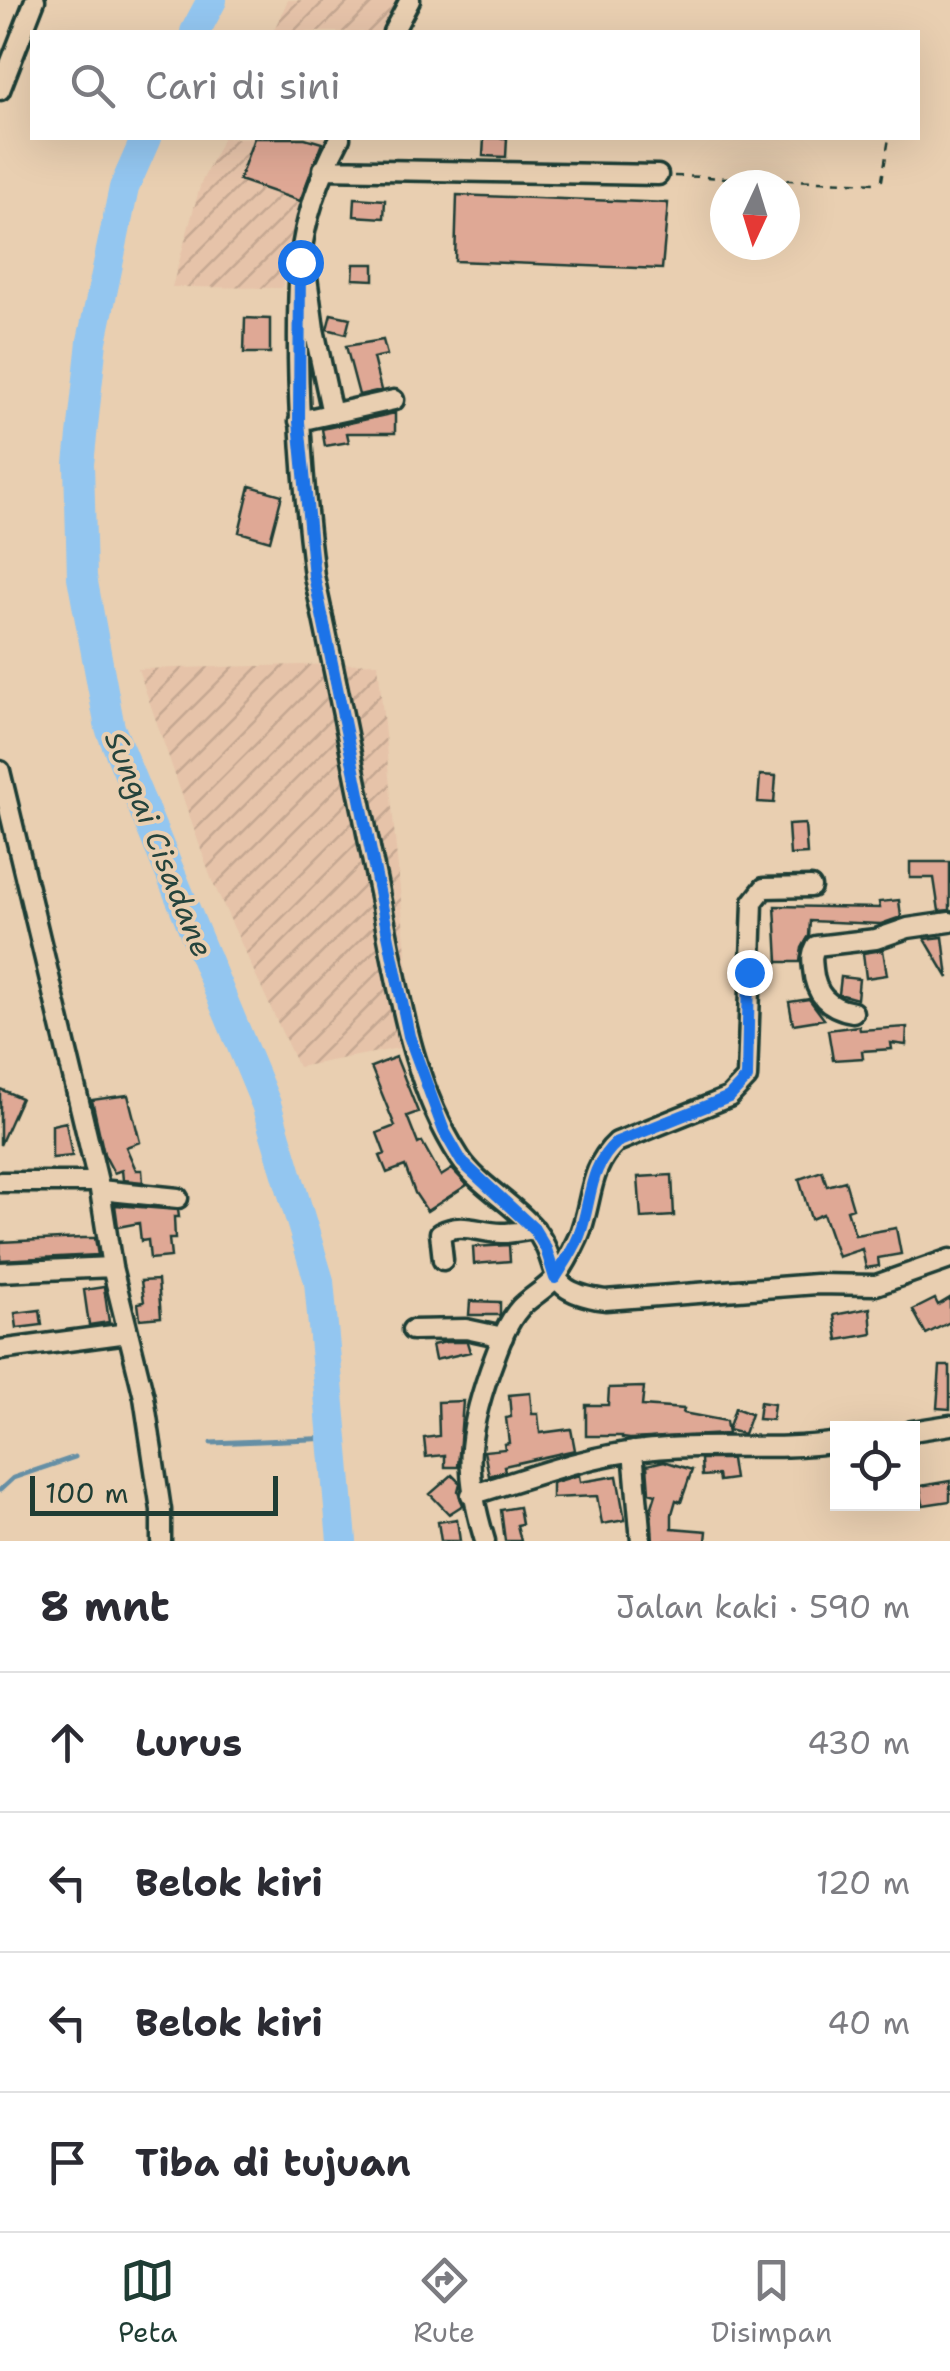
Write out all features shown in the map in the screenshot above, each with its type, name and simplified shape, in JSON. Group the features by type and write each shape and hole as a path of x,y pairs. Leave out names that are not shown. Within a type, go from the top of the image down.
{"street":[{"path":"0,90 8,43 34,0"},
{"path":"394,30 410,0"},
{"path":"339,140 323,169 302,238 297,328 299,422 314,576 409,1036 444,1131 462,1162 534,1229 546,1249 555,1278 579,1296 605,1300 816,1284 876,1284 950,1259"},
{"path":"323,169 658,175"},
{"path":"302,238 314,329 332,414"},
{"path":"299,422 394,400"},
{"path":"0,771 99,1186 112,1267 144,1398 161,1510 161,1541"},
{"path":"485,1541 471,1495 469,1460 474,1422 502,1336 519,1309 555,1278 579,1237 592,1179 606,1152 617,1142 729,1097 747,1078 753,902 764,888 811,887"},
{"path":"853,1012 835,1008 816,991 812,953 816,946 876,939 908,928 950,922"},
{"path":"0,1182 99,1186 178,1198"},
{"path":"443,1260 438,1240 445,1229 469,1226 498,1234 534,1229"},
{"path":"0,1272 112,1267"},
{"path":"412,1330 466,1329 502,1336"},
{"path":"0,1350 128,1334"},
{"path":"920,1430 950,1425"},
{"path":"471,1495 608,1454 765,1446 802,1448 830,1443"},
{"path":"633,1451 641,1541"}],"path":[{"path":"658,175 877,183 882,180 889,140"}],"shaded area":[{"path":"288,0 401,0 385,30 274,30"},
{"path":"222,140 328,140 316,162 282,288 172,287 201,183"},
{"path":"378,663 415,1045 298,1067 211,878 138,669"}],"building":[{"path":"253,140 322,143 300,201 239,180"},
{"path":"484,140 507,140 506,157 483,156"},
{"path":"457,195 668,203 662,269 455,261"},
{"path":"355,198 385,200 384,218 354,216"},
{"path":"354,264 374,264 374,280 353,279"},
{"path":"331,314 350,318 346,334 327,329"},
{"path":"245,318 270,319 270,353 244,353"},
{"path":"383,340 387,355 373,358 381,390 359,395 346,346"},
{"path":"395,413 395,433 347,433 349,442 325,446 322,429"},
{"path":"250,486 282,495 270,541 239,532"},
{"path":"760,775 776,776 774,803 758,802"},
{"path":"805,824 807,854 790,855 788,825"},
{"path":"910,862 950,862 950,910 939,911 934,878 910,878"},
{"path":"899,900 901,917 881,924 810,921 800,962 778,962 775,906 880,908 879,902"},
{"path":"943,937 948,978 925,939"},
{"path":"883,950 887,975 866,978 863,953"},
{"path":"841,977 859,979 857,999 839,994"},
{"path":"809,999 824,1019 793,1024 789,1002"},
{"path":"859,1026 860,1030 907,1027 906,1045 891,1043 892,1049 862,1051 863,1058 833,1060 828,1030"},
{"path":"396,1057 418,1112 407,1116 418,1144 422,1142 441,1176 452,1169 467,1185 427,1211 405,1166 387,1173 380,1156 385,1154 377,1133 395,1126 371,1067"},
{"path":"0,1089 21,1098 0,1145"},
{"path":"128,1095 140,1142 126,1147 136,1170 142,1170 143,1182 123,1180 122,1170 114,1173 104,1154 92,1100"},
{"path":"66,1122 72,1156 52,1158 52,1125"},
{"path":"822,1171 827,1186 845,1181 853,1208 847,1210 855,1235 896,1228 901,1254 878,1258 879,1266 866,1268 862,1249 838,1257 823,1214 811,1219 799,1179"},
{"path":"672,1175 674,1216 641,1218 638,1177"},
{"path":"115,1205 178,1210 179,1217 174,1217 175,1239 169,1239 171,1257 150,1259 148,1240 141,1241 139,1223 118,1227"},
{"path":"95,1238 98,1255 0,1260 0,1242"},
{"path":"509,1245 510,1261 474,1264 473,1247"},
{"path":"158,1280 161,1317 140,1319 138,1303 144,1302 141,1281"},
{"path":"104,1287 109,1322 89,1325 84,1290"},
{"path":"950,1298 950,1322 926,1334 913,1310 935,1299 938,1305"},
{"path":"470,1301 500,1302 500,1315 469,1315"},
{"path":"870,1308 872,1334 838,1340 834,1315"},
{"path":"40,1310 42,1325 17,1328 15,1313"},
{"path":"467,1342 470,1352 435,1360 432,1345"},
{"path":"940,1366 950,1366 950,1409 937,1408"},
{"path":"644,1387 642,1406 684,1409 683,1413 726,1421 728,1434 630,1439 586,1436 586,1405 608,1405 609,1388"},
{"path":"530,1393 532,1414 538,1414 540,1433 571,1429 575,1450 504,1466 505,1471 489,1476 484,1451 505,1449 504,1444 509,1443 509,1395"},
{"path":"463,1401 458,1467 445,1467 445,1455 426,1457 424,1438 439,1436 438,1402"},
{"path":"760,1402 774,1404 772,1420 758,1419"},
{"path":"735,1408 751,1414 744,1434 728,1430"},
{"path":"701,1459 731,1459 734,1479 719,1481 718,1475 702,1476"},
{"path":"664,1461 692,1470 681,1502 676,1500 672,1528 707,1531 706,1541 653,1541 651,1510 656,1494 649,1492 647,1465"},
{"path":"452,1475 460,1483 458,1491 463,1505 449,1514 430,1494"},
{"path":"579,1475 580,1482 617,1476 625,1520 602,1524 597,1496 552,1498 552,1483"},
{"path":"950,1481 950,1501 923,1505 920,1486"},
{"path":"519,1507 522,1524 517,1525 521,1541 505,1541 501,1510"},
{"path":"457,1519 460,1541 441,1541 438,1522"}],"waterway":[{"name":"Sungai Cisadane","path":"196,30 212,0"},
{"name":"Sungai Cisadane","path":"145,140 124,188 92,341 79,464 82,577 110,728 266,1104 319,1281 342,1541"},
{"path":"211,1443 335,1438"},
{"path":"0,1490 13,1478 75,1457"}],"route":[{"path":"300,262 299,422 314,576 409,1036 444,1131 462,1162 534,1229 546,1249 555,1278 579,1237 592,1179 606,1152 617,1142 729,1097 747,1078 749,972"}]}
